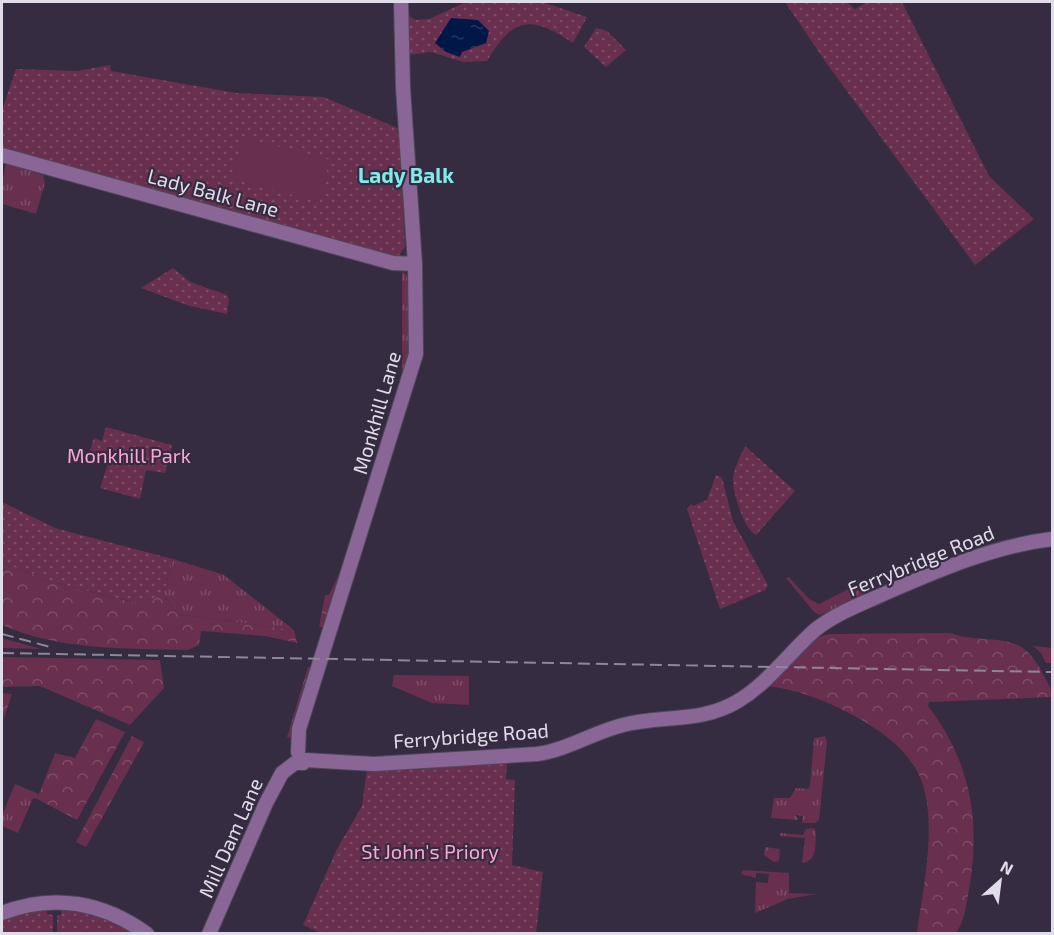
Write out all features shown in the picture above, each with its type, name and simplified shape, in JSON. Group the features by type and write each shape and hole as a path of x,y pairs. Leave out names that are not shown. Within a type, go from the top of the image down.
{"street":[{"name":"Monkhill Lane","path":"300,758 299,729 414,364 417,343 401,2"},
{"name":"Lady Balk Lane","path":"2,155 393,263 415,264"},
{"name":"Ferrybridge Road","path":"300,758 374,764 537,754 561,749 623,725 690,719 711,714 750,693 816,630 831,619 930,574 974,558 1003,548 1053,539"},
{"name":"Mill Dam Lane","path":"209,933 282,772 300,758"},
{"path":"2,913 44,903 75,902 101,908 147,933"}],"green space":[{"path":"466,2 542,2 587,17 573,43 546,28 524,25 506,35 487,61 463,62 431,52 407,55 408,15 415,20 429,19"},
{"path":"785,2 847,2 855,9 867,2 902,2 989,176 1034,219 975,265 827,64"},
{"path":"596,28 607,31 626,50 606,67 584,47"},
{"path":"110,65 111,71 236,93 323,97 400,129 405,247 397,258 2,147 2,110 16,69 77,71"},
{"path":"243,137 330,160 319,202 232,179"},
{"path":"6,163 43,175 45,183 36,214 2,204 2,184"},
{"path":"173,268 190,282 227,295 229,299 227,314 190,306 141,288"},
{"path":"402,271 407,275 410,330 408,357 402,384"},
{"name":"Monkhill Park","path":"106,427 172,445 165,473 146,470 140,499 100,488 109,460 89,453 94,438 102,441"},
{"path":"745,446 795,491 756,535 743,518 733,484 735,469"},
{"path":"716,475 722,478 733,521 768,585 765,590 720,609 687,509 691,504 693,506 707,500"},
{"path":"2,502 55,528 173,559 163,595 137,603 48,581 2,562"},
{"path":"348,555 324,627 319,627 325,595 329,595"},
{"path":"173,559 224,575 294,630 177,614 163,595"},
{"path":"2,562 48,581 136,603 163,595 177,614 294,630 297,643 265,636 201,631 199,645 188,650 94,646 47,640 2,625"},
{"path":"789,577 809,599 819,604 870,578 875,591 820,615 814,612 786,578"},
{"path":"950,633 964,637 1002,640 1023,648 1042,672 1050,687 1052,697 929,702 928,706 943,727 963,771 973,816 974,840 969,889 965,912 959,928 956,933 922,934 917,933 928,853 928,811 925,792 914,766 883,734 845,711 802,693 767,686 819,637 828,634"},
{"path":"2,637 5,639 41,649 2,648"},
{"path":"1033,646 1052,648 1052,663 1046,663 1041,653"},
{"path":"2,657 160,660 164,688 130,725 40,686 2,687"},
{"path":"308,667 313,667 294,740 287,737"},
{"path":"394,675 469,676 469,705 432,703 392,686"},
{"path":"2,693 12,694 2,724"},
{"path":"96,719 125,732 77,820 37,799 55,753 75,758"},
{"path":"132,736 144,742 86,847 76,842"},
{"path":"825,736 827,742 819,820 815,823 802,823 803,816 796,815 798,820 771,818 774,798 790,798 796,788 808,789 810,786 814,738"},
{"name":"St John's Priory","path":"507,761 506,779 515,780 512,865 543,872 536,933 323,934 303,925 337,849 362,806 367,769"},
{"path":"15,784 39,794 37,799 33,798 18,833 2,826 2,816"},
{"path":"814,828 816,832 815,852 811,859 802,863 805,838 780,836 780,833 803,835 806,829"},
{"path":"765,847 780,849 779,861 774,862 764,855"},
{"path":"743,870 789,873 789,893 816,894 788,899 755,913 756,882 768,883 769,874 756,873 756,878 741,874"},
{"path":"62,907 86,910 135,934 57,934 57,915 61,915"},
{"path":"47,908 47,914 53,915 53,933 2,934 2,920"}],"water":[{"path":"451,18 478,20 489,31 486,43 462,52 460,57 446,52 435,43"}],"railway":[{"path":"2,634 54,648"},
{"path":"2,653 1052,672"}],"district":[{"name":"Lady Balk","path":"406,176"}]}
